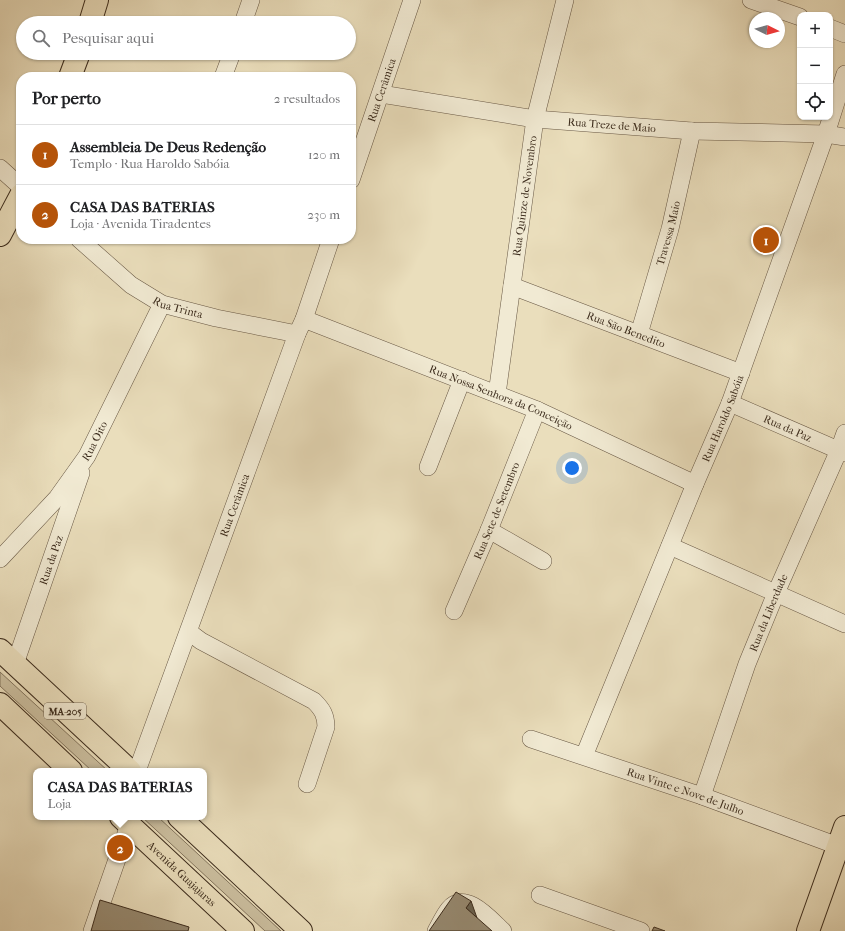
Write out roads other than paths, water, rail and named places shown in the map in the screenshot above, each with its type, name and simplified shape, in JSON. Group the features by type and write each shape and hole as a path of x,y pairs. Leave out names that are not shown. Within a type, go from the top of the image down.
{"main road":[{"path":"92,16 97,0"},
{"path":"72,72 76,60"},
{"path":"0,235 16,205"},
{"name":"MA-205","path":"8,657 127,768"},
{"path":"2,711 68,768"},
{"path":"182,820 301,931"},
{"name":"Avenida Guajajaras","path":"125,821 234,926"},
{"path":"808,931 842,836"}],"street":[{"path":"245,16 251,0"},
{"name":"Rua Cerâmica","path":"356,166 412,0"},
{"name":"Rua Quinze de Novembro","path":"497,394 535,119 565,0"},
{"path":"751,0 797,16"},
{"path":"833,29 845,34"},
{"path":"225,72 229,60"},
{"name":"Rua Haroldo Sabóia","path":"584,756 695,484 730,404 826,134 845,74"},
{"name":"Rua Treze de Maio","path":"381,94 535,119 692,131 826,134 845,137"},
{"name":"Travessa Maio","path":"639,334 670,229 692,131"},
{"path":"0,168 16,183"},
{"name":"Rua Trinta","path":"85,244 131,285 162,304 216,318 300,327"},
{"name":"Rua Cerâmica","path":"138,768 329,244"},
{"name":"Rua São Benedito","path":"512,286 741,374"},
{"name":"Rua Oito","path":"0,559 57,498 87,456 162,304"},
{"name":"Rua Nossa Senhora da Conceição","path":"300,327 462,380 537,410 695,484"},
{"path":"428,467 462,380"},
{"name":"Rua da Paz","path":"730,404 842,451"},
{"name":"Rua Sete de Setembro","path":"454,611 489,530 537,410"},
{"name":"Rua da Liberdade","path":"702,796 746,664 776,593 842,451 845,433"},
{"name":"Rua da Paz","path":"8,657 87,456"},
{"path":"489,530 543,561"},
{"path":"670,546 845,624"},
{"path":"189,632 201,641 314,701 322,710 326,718 326,727 307,784"},
{"name":"Rua Vinte e Nove de Julho","path":"532,739 702,796 842,836"},
{"path":"92,931 125,821"},
{"path":"540,895 641,931"},
{"path":"436,931 449,908 464,902 474,906 503,931"}],"place":[{"name":"Assembleia De Deus Redenção","path":"766,240"},
{"name":"CASA DAS BATERIAS","path":"120,848"}]}
